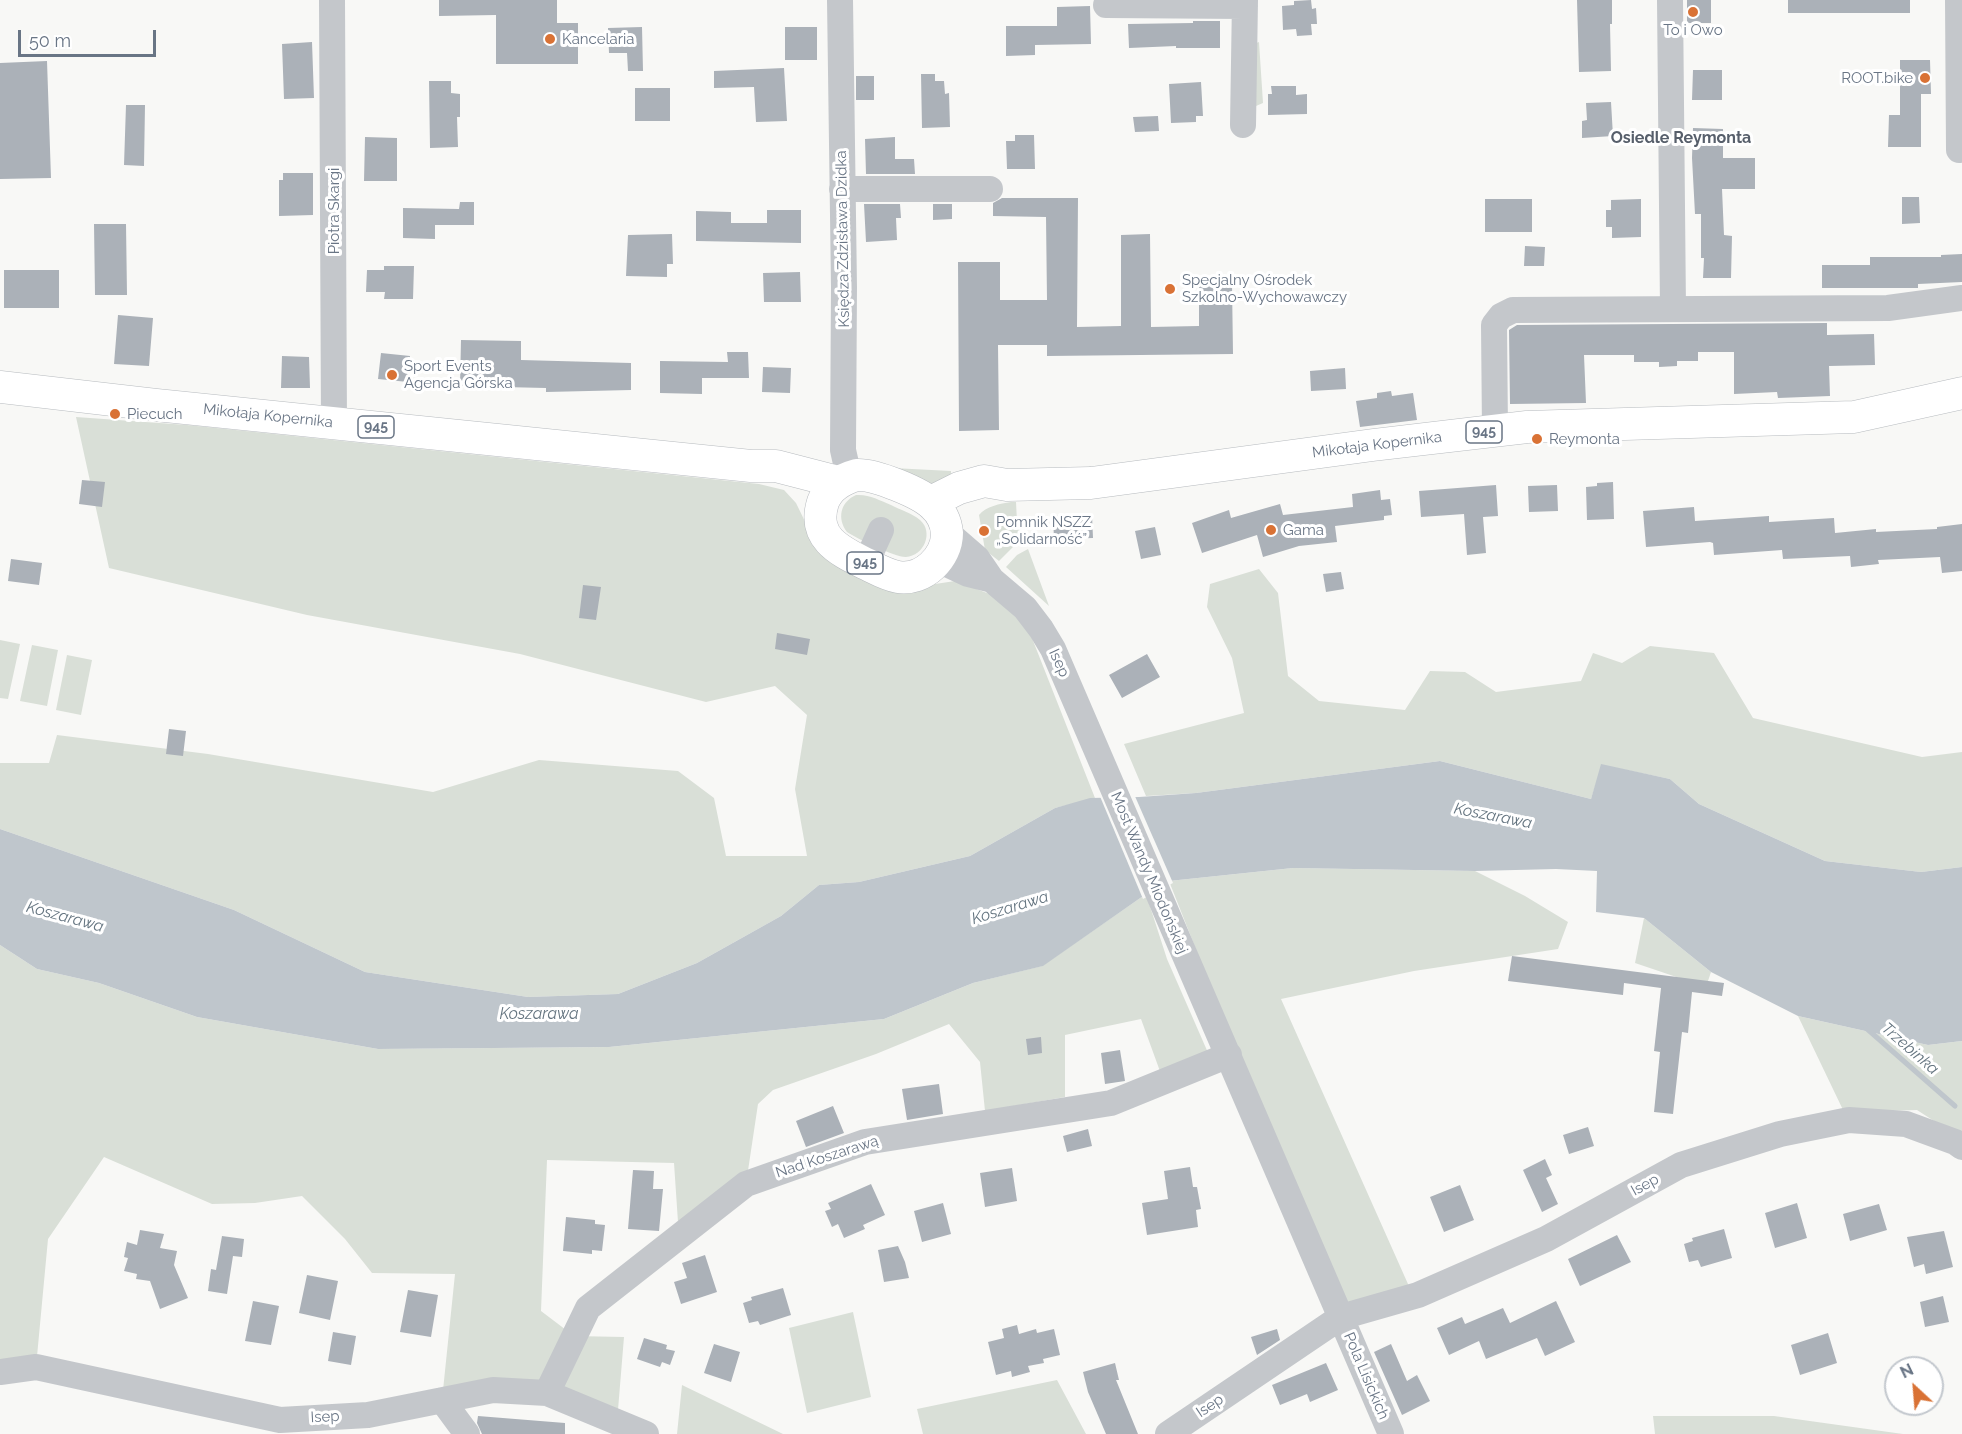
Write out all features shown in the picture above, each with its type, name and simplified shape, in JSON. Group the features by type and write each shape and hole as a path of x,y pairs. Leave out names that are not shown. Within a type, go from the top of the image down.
{"main road":[{"name":"Mikołaja Kopernika","path":"0,387 751,466 773,480 799,491 836,488"},
{"name":"Mikołaja Kopernika","path":"940,530 949,492 984,481 1007,485 1091,483 1373,445 1538,427 1854,417 1962,393"},
{"name":"945","path":"857,475 873,476 940,530 922,573 904,577 888,574 842,552 829,540 822,527 836,488 857,475"}],"street":[{"name":"Piotra Skargi","path":"332,0 334,423"},
{"name":"Księdza Zdzisława Dzidka","path":"836,488 843,450 840,0"},
{"path":"1670,0 1673,309"},
{"path":"1958,0 1959,150"},
{"path":"1106,5 1245,3 1243,125"},
{"path":"842,189 990,189"},
{"path":"1495,431 1494,325 1501,316 1513,310 1888,308 1962,298"},
{"path":"866,563 881,530"},
{"name":"Isep","path":"940,530 968,574 992,580 1019,602 1046,637 1060,663 1101,762"},
{"name":"Most Wandy Miodońskiej","path":"1101,762 1229,1055"},
{"path":"1229,1055 1341,1317"},
{"name":"Nad Koszarawą","path":"547,1393 588,1308 746,1184 865,1142 1111,1103 1229,1055"},
{"name":"Isep","path":"1168,1434 1341,1317 1418,1294 1546,1239 1681,1166 1780,1134 1848,1120 1906,1124 1955,1142 1962,1147"},
{"name":"Pola Lisickich","path":"1341,1317 1391,1434"},
{"name":"Isep","path":"0,1372 36,1367 280,1420 368,1415 493,1390 547,1393 646,1434"},
{"path":"442,1400 467,1434"}],"shaded area":[{"path":"1259,42 1263,103 1256,106 1251,45"},
{"path":"76,417 187,425 759,484 784,490 796,503 813,538 909,588 955,581 1003,599 1028,628 1095,798 1055,808 970,856 859,882 819,885 781,916 697,963 618,994 528,997 365,972 234,910 0,829 0,763 49,763 57,735 208,754 433,792 539,760 678,771 714,798 726,856 807,856 795,789 807,715 775,686 706,702 520,654 307,615 109,568"},
{"path":"873,467 951,471 951,485 941,488"},
{"path":"856,495 878,499 920,520 926,531 922,548 912,556 901,556 876,547 847,532 841,516 843,506"},
{"path":"1016,502 1017,522 1023,537 999,561 985,550 979,515 989,507"},
{"path":"1028,549 1049,606 1006,567 1017,555"},
{"path":"1259,569 1278,593 1288,676 1319,701 1405,710 1430,671 1465,672 1496,692 1581,681 1593,653 1622,663 1650,646 1714,653 1753,718 1922,757 1962,752 1962,867 1921,872 1825,861 1699,804 1670,779 1602,765 1591,799 1440,761 1196,793 1146,796 1124,744 1244,713 1232,658 1207,607 1210,584"},
{"path":"0,640 20,644 8,699 0,698"},
{"path":"32,645 58,650 47,706 20,701"},
{"path":"67,655 92,660 81,715 56,710"},
{"path":"1293,868 1475,871 1525,896 1568,922 1558,949 1414,971 1281,999 1408,1284 1418,1295 1341,1317 1169,881"},
{"path":"1146,894 1167,959 1209,1055 1161,1074 1141,1019 1065,1035 1065,1097 985,1111 980,1062 949,1024 876,1054 773,1090 758,1104 746,1184 679,1237 674,1163 547,1160 541,1311 574,1336 624,1337 617,1422 547,1393 442,1400 455,1274 372,1273 345,1239 302,1196 255,1203 212,1204 104,1157 48,1239 36,1367 0,1372 0,945 37,969 99,983 197,1017 378,1049 609,1047 884,1019 973,983 1042,966"},
{"path":"1644,918 1711,972 1706,987 1635,963"},
{"path":"1798,1016 1928,1045 1962,1041 1962,1139 1917,1110 1844,1112"},
{"path":"853,1312 871,1397 807,1413 789,1328"},
{"path":"1057,1380 1086,1434 923,1434 917,1409"},
{"path":"682,1385 783,1434 677,1434"},
{"path":"1653,1416 1774,1416 1903,1434 1655,1434"}],"water":[{"name":"Koszarawa","path":"1440,761 1591,799 1601,764 1670,779 1699,804 1825,861 1921,872 1962,867 1962,1041 1928,1045 1798,1016 1711,972 1644,918 1596,912 1597,871 1293,868 1169,881 1146,894 1043,966 973,983 884,1019 609,1047 378,1049 197,1017 99,983 37,969 0,945 0,829 234,910 365,972 528,997 618,994 697,963 781,916 819,885 859,882 970,856 1055,808 1090,798 1196,793"}],"pier":[{"path":"1099,794 1134,794 1173,883 1143,899"}],"building":[{"path":"439,0 557,0 557,23 578,23 578,64 496,64 496,15 439,16"},
{"path":"1311,0 1312,9 1316,8 1317,24 1311,24 1312,35 1297,36 1296,29 1283,30 1282,6 1294,5 1294,1"},
{"path":"1577,0 1612,0 1611,71 1579,72"},
{"path":"1687,0 1711,0 1711,23 1687,23"},
{"path":"1788,0 1910,0 1910,13 1788,13"},
{"path":"1090,6 1091,44 1035,45 1035,55 1006,56 1006,26 1057,26 1057,7"},
{"path":"1193,21 1220,21 1220,48 1176,48 1176,46 1129,48 1128,24 1193,23"},
{"path":"642,27 643,71 628,71 627,53 609,53 608,28"},
{"path":"785,27 817,27 817,60 785,60"},
{"path":"312,42 314,98 284,99 282,44"},
{"path":"1900,60 1930,60 1931,94 1921,94 1921,147 1888,147 1889,115 1900,115"},
{"path":"47,61 51,178 0,179 0,63"},
{"path":"784,68 787,121 756,122 754,87 714,88 714,71"},
{"path":"1693,70 1722,70 1722,100 1692,100"},
{"path":"921,74 935,74 935,81 944,81 945,94 949,93 950,127 922,128"},
{"path":"856,76 874,76 874,100 856,100"},
{"path":"429,81 451,81 451,93 460,94 460,117 457,117 458,147 430,148"},
{"path":"1201,82 1203,116 1196,116 1196,122 1171,123 1169,84"},
{"path":"1271,86 1296,86 1296,95 1307,94 1307,114 1268,115 1268,94 1272,94"},
{"path":"635,88 670,88 670,121 635,121"},
{"path":"1611,102 1613,136 1582,138 1582,121 1587,120 1586,103"},
{"path":"126,105 145,105 144,166 124,165"},
{"path":"1158,116 1159,131 1135,132 1133,117"},
{"path":"1693,128 1723,129 1723,158 1755,158 1755,189 1722,189 1724,235 1732,236 1731,278 1703,278 1701,214 1695,214"},
{"path":"1015,135 1034,135 1035,169 1007,169 1006,141 1015,141"},
{"path":"365,137 397,138 397,181 364,181"},
{"path":"895,137 895,159 914,159 915,174 866,174 865,139"},
{"path":"283,173 313,173 313,215 279,216 279,180 283,180"},
{"path":"1902,197 1919,197 1920,223 1902,224"},
{"path":"1002,198 1078,198 1077,327 1121,326 1121,235 1150,234 1151,327 1199,326 1199,284 1232,284 1233,354 1047,356 1047,345 998,345 999,430 959,431 958,262 1000,262 1000,300 1047,300 1046,217 993,216 993,203"},
{"path":"1485,199 1532,199 1532,232 1485,232"},
{"path":"1641,199 1641,237 1612,238 1612,227 1606,227 1606,210 1611,210 1611,200"},
{"path":"460,202 474,202 474,225 435,225 435,239 403,238 403,208 459,209"},
{"path":"864,204 900,204 901,218 896,218 897,240 866,242"},
{"path":"933,204 952,204 952,219 933,220"},
{"path":"767,210 801,210 801,243 696,241 696,211 731,212 731,223 767,223"},
{"path":"94,224 126,224 127,295 95,295"},
{"path":"672,234 673,264 667,264 667,277 626,276 628,235"},
{"path":"1525,246 1545,247 1544,266 1524,266"},
{"path":"1962,254 1962,282 1918,284 1918,288 1822,288 1822,265 1870,265 1870,257 1941,257 1941,255"},
{"path":"384,266 414,266 413,299 384,299 385,292 366,292 367,270 384,270"},
{"path":"4,270 59,270 59,308 4,308"},
{"path":"800,272 801,302 764,302 763,273"},
{"path":"118,315 153,318 149,366 114,364"},
{"path":"1827,323 1827,335 1874,334 1875,365 1829,366 1830,396 1778,398 1777,392 1734,394 1734,352 1698,352 1698,361 1677,361 1677,366 1659,367 1659,362 1634,362 1634,355 1584,355 1586,403 1510,404 1509,330 1517,325"},
{"path":"461,340 521,341 521,360 631,363 631,390 546,392 546,388 460,386"},
{"path":"727,352 748,352 749,378 702,378 702,394 660,393 660,361 728,362"},
{"path":"381,353 410,356 408,382 378,379"},
{"path":"282,356 309,357 310,388 281,388"},
{"path":"763,367 791,368 790,393 762,392"},
{"path":"1345,368 1346,389 1311,391 1310,371"},
{"path":"1391,391 1392,396 1413,393 1417,420 1360,427 1356,401 1377,398 1377,393"},
{"path":"82,480 105,482 102,507 79,504"},
{"path":"1613,482 1614,519 1587,520 1586,487 1597,486 1597,483"},
{"path":"1496,485 1498,516 1483,517 1486,553 1467,555 1464,514 1421,517 1419,491"},
{"path":"1557,485 1558,511 1529,512 1528,486"},
{"path":"1380,490 1381,500 1390,499 1392,515 1384,516 1384,520 1335,526 1337,542 1299,546 1263,557 1257,535 1202,553 1192,523 1229,510 1231,518 1280,504 1283,515 1353,507 1352,494"},
{"path":"1694,507 1695,521 1769,516 1769,522 1834,518 1835,533 1876,529 1876,532 1937,529 1937,527 1962,524 1962,571 1942,573 1940,557 1878,560 1879,564 1851,567 1850,556 1783,559 1782,550 1714,555 1713,543 1710,542 1646,547 1643,511"},
{"path":"1092,515 1093,538 1054,539 1053,516"},
{"path":"1155,527 1161,555 1141,559 1135,531"},
{"path":"11,559 42,563 39,585 8,581"},
{"path":"1341,572 1344,589 1326,592 1323,574"},
{"path":"583,585 601,587 596,620 579,618"},
{"path":"777,633 810,639 807,655 775,649"},
{"path":"1147,654 1160,677 1122,698 1109,675"},
{"path":"169,729 186,731 183,756 166,754"},
{"path":"1512,956 1724,983 1722,996 1692,992 1688,1033 1682,1032 1673,1114 1654,1112 1660,1052 1654,1051 1661,988 1624,983 1623,995 1508,981"},
{"path":"1041,1037 1042,1053 1028,1055 1026,1039"},
{"path":"1120,1050 1125,1081 1105,1084 1101,1053"},
{"path":"939,1084 943,1114 907,1120 902,1089"},
{"path":"833,1106 844,1133 806,1147 796,1121"},
{"path":"1588,1127 1594,1146 1569,1154 1563,1135"},
{"path":"1088,1129 1092,1146 1067,1152 1063,1136"},
{"path":"1545,1159 1552,1175 1546,1178 1558,1204 1542,1212 1523,1170"},
{"path":"1190,1167 1193,1187 1197,1187 1201,1209 1196,1210 1198,1227 1147,1235 1142,1203 1168,1199 1164,1171"},
{"path":"1012,1168 1017,1201 985,1207 980,1173"},
{"path":"633,1170 654,1171 653,1189 663,1189 659,1231 628,1229"},
{"path":"871,1184 885,1215 863,1225 865,1229 844,1238 838,1224 832,1227 825,1211 831,1209 828,1203"},
{"path":"1460,1185 1474,1220 1444,1232 1430,1197"},
{"path":"943,1203 951,1234 922,1242 914,1211"},
{"path":"1797,1203 1807,1238 1775,1248 1765,1213"},
{"path":"1879,1204 1887,1230 1850,1241 1843,1214"},
{"path":"566,1217 595,1220 595,1224 605,1225 602,1251 592,1250 592,1254 563,1251"},
{"path":"1724,1229 1732,1258 1701,1267 1698,1260 1689,1262 1684,1244 1693,1241 1692,1238"},
{"path":"140,1230 164,1234 160,1248 177,1251 174,1265 188,1298 160,1309 150,1281 136,1279 137,1274 124,1271 128,1258 124,1257 127,1242 137,1245"},
{"path":"1944,1231 1953,1267 1926,1274 1924,1264 1914,1267 1907,1237"},
{"path":"1617,1235 1631,1262 1580,1286 1568,1259"},
{"path":"222,1236 244,1239 242,1257 233,1256 227,1294 208,1291 211,1269 216,1270"},
{"path":"898,1246 909,1278 884,1282 878,1250"},
{"path":"705,1255 717,1292 681,1304 674,1282 687,1278 682,1263"},
{"path":"307,1275 338,1281 330,1320 299,1313"},
{"path":"783,1288 791,1315 760,1325 758,1321 749,1323 743,1303 752,1300 751,1297"},
{"path":"408,1290 438,1295 431,1337 400,1332"},
{"path":"1943,1296 1949,1322 1925,1327 1920,1302"},
{"path":"253,1301 279,1306 271,1345 245,1341"},
{"path":"1556,1301 1575,1342 1545,1356 1537,1338 1486,1359 1479,1341 1449,1355 1437,1328 1462,1317 1465,1324 1503,1308 1510,1323"},
{"path":"1017,1325 1019,1334 1036,1329 1037,1333 1054,1329 1060,1355 1043,1359 1044,1363 1028,1366 1030,1372 1012,1377 1011,1371 996,1375 988,1342 1004,1338 1002,1329"},
{"path":"1277,1329 1280,1340 1257,1355 1251,1337"},
{"path":"333,1332 356,1336 351,1365 328,1361"},
{"path":"1828,1333 1837,1363 1800,1375 1791,1345"},
{"path":"644,1338 667,1345 666,1349 675,1351 670,1365 662,1362 660,1367 637,1359"},
{"path":"714,1344 740,1352 731,1382 704,1373"},
{"path":"1391,1344 1407,1381 1417,1375 1430,1401 1402,1415 1374,1352"},
{"path":"1115,1363 1119,1380 1116,1380 1138,1434 1106,1434 1088,1392 1083,1372"},
{"path":"1326,1363 1338,1390 1310,1402 1307,1394 1280,1405 1272,1385"},
{"path":"478,1416 565,1423 565,1434 482,1434 477,1423"}],"waterway":[{"name":"Trzebinka","path":"1866,1028 1955,1106"}],"place":[{"name":"To i Owo","path":"1693,12"},
{"name":"Kancelaria","path":"550,39"},
{"name":"ROOT.bike","path":"1925,78"},
{"name":"Specjalny Ośrodek Szkolno-Wychowawczy","path":"1170,289"},
{"name":"Sport Events Agencja Górska","path":"392,375"},
{"name":"Piecuch","path":"115,414"},
{"name":"Reymonta","path":"1537,439"},
{"name":"Gama","path":"1271,530"},
{"name":"Pomnik NSZZ „Solidarność”","path":"984,531"}],"district":[{"name":"Osiedle Reymonta","path":"1681,138"}]}
